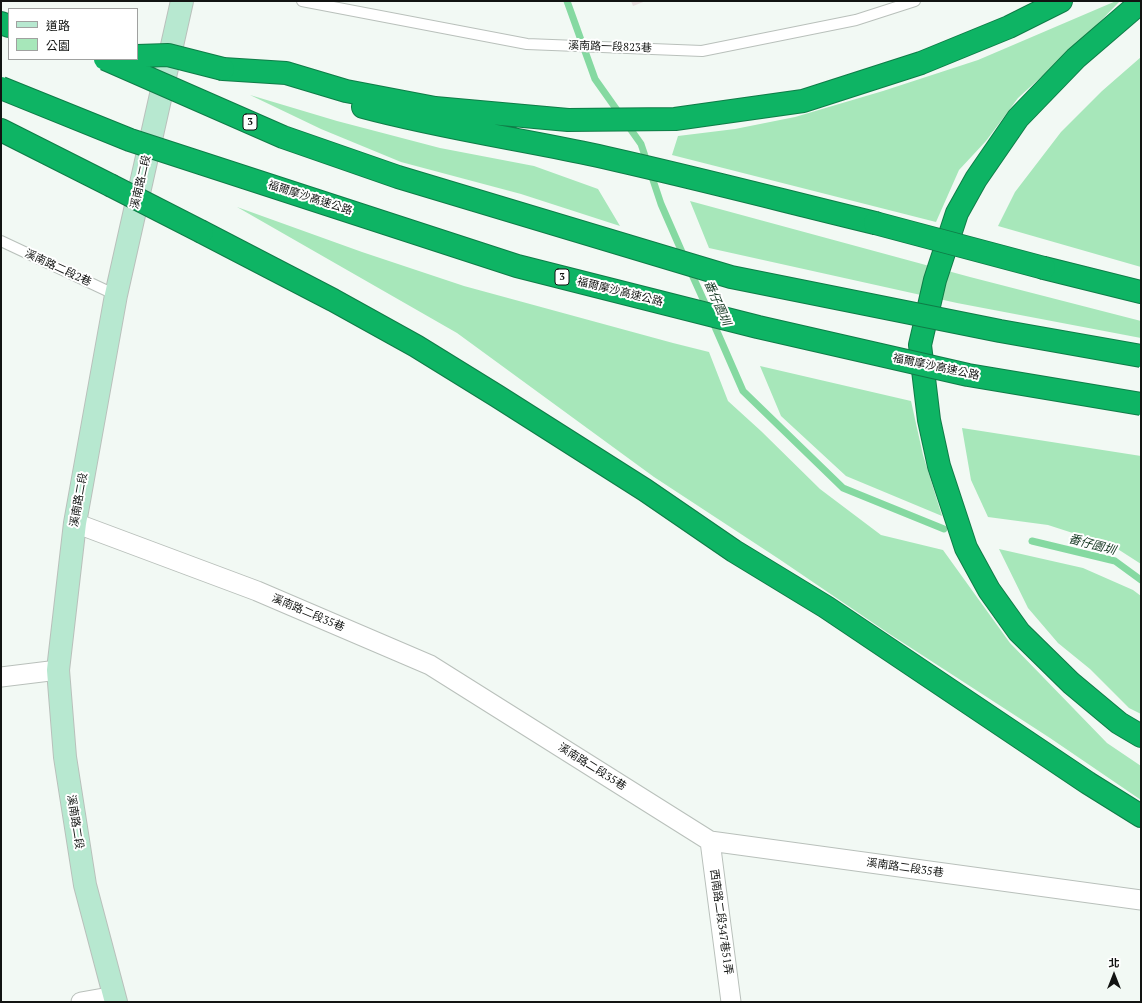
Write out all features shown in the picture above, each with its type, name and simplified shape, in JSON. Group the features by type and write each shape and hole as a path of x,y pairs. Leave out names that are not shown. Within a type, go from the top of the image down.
{"highway":[{"path":"223,69 286,73 346,91 435,108 568,120 675,119 803,101 921,63 1009,27 1061,1"},
{"path":"1141,2 1076,58 1018,118 976,178 956,214 935,280 920,345 928,420 939,466 966,548 989,590 1019,632 1071,683 1119,723 1141,736"},
{"path":"138,56 168,55 405,119 588,154 649,168 875,223 1141,292"},
{"name":"3","path":"107,60 283,137 391,175 731,277 1000,331 1141,356"},
{"name":"福爾摩沙高速公路","path":"1,88 130,140 517,266 758,327 968,374 1141,404"},
{"path":"1,130 202,232 416,346 645,490 734,551 826,607 1088,783 1141,816"}],"main road":[{"name":"溪南路二段","path":"115,999 85,885 65,757 58,670 75,523 116,296 182,1"}],"street":[{"name":"溪南路二段35巷","path":"75,523 257,591 430,665 710,841 1141,900"},
{"path":"1,676 58,670"},
{"name":"西南路二段347巷51弄","path":"710,841 731,1002"},
{"path":"81,1002 115,999"}],"lane":[{"name":"溪南路一段823巷","path":"302,1 527,44 702,51 856,20 915,1"},
{"name":"溪南路二段2巷","path":"1,241 116,296"}],"green space":[{"path":"1116,1 1120,1 1085,37 1018,98 986,141 959,170 936,222 672,155 678,136 735,129 795,117 883,91 978,60"},
{"path":"1141,57 1141,267 998,226 1015,192 1061,132 1102,91"},
{"path":"250,95 337,121 440,148 534,166 598,189 620,226 521,194 401,162 321,129"},
{"path":"690,201 970,277 1141,321 1141,338 957,303 709,248"},
{"path":"237,207 362,252 464,286 709,352 728,401 820,489 881,535 943,550 1010,643 1107,743 1141,766 1141,800 1050,738 888,633 654,477 457,333"},
{"path":"760,366 911,401 923,455 942,516 846,476 781,416"},
{"path":"962,428 1141,456 1141,564 1113,546 1048,525 988,517 971,480"},
{"path":"999,549 1083,568 1133,590 1141,596 1141,714 1129,708 1090,669 1058,643 1028,608"}],"building":[{"path":"631,1 646,1 633,6"}],"waterway":[{"name":"番仔園圳","path":"567,1 595,79 641,144 661,204 685,259"},
{"name":"番仔園圳","path":"689,268 708,310"},
{"name":"番仔園圳","path":"712,320 743,391 843,488 944,529"},
{"name":"番仔園圳","path":"1032,541 1115,561 1141,580"}]}
